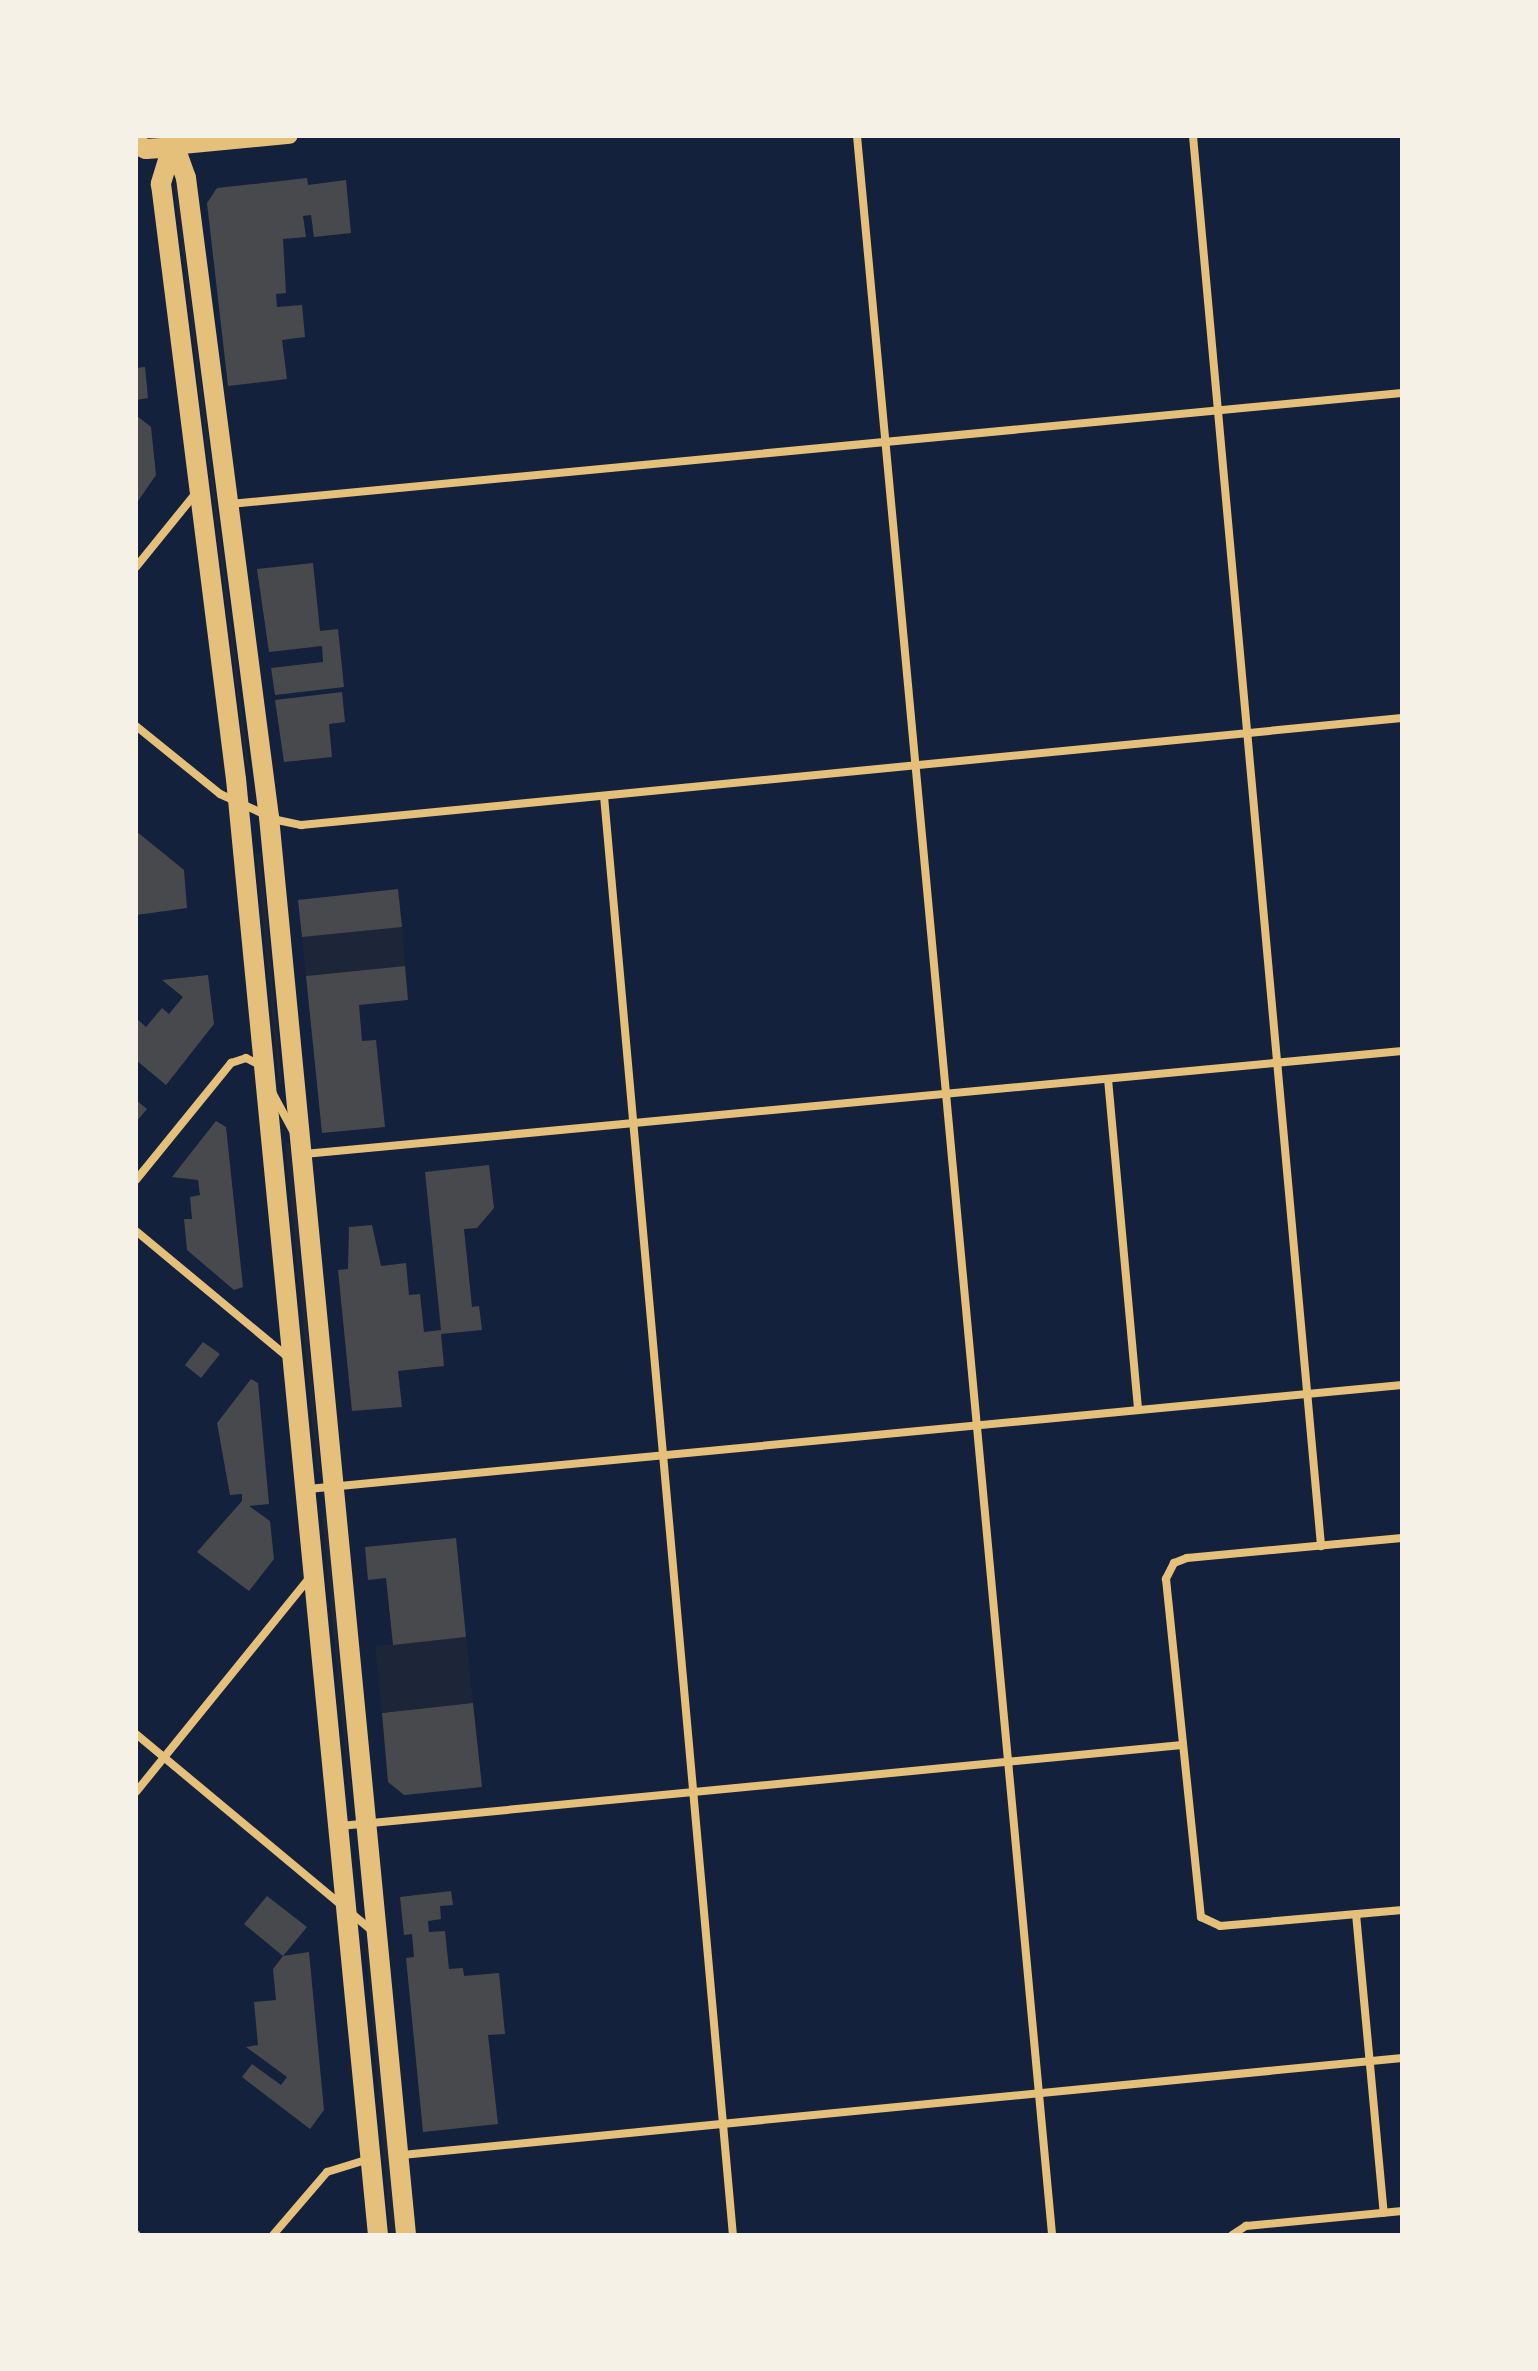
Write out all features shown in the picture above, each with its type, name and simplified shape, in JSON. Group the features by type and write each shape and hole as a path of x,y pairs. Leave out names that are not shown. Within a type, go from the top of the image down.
{"main road":[{"path":"139,150 172,142 289,136"},
{"path":"172,142 161,184 238,803 378,2235"},
{"path":"172,142 186,178 269,817 381,1937 402,2155 406,2235"}],"street":[{"path":"857,136 1052,2235"},
{"path":"1193,136 1321,1546"},
{"path":"229,504 1402,393"},
{"path":"136,567 199,490"},
{"path":"136,726 202,782 238,803 269,817 306,825 1402,718"},
{"path":"604,796 733,2235"},
{"path":"136,1180 231,1063 252,1059 265,1070 303,1154 1402,1051"},
{"path":"1108,1079 1138,1410"},
{"path":"136,1231 293,1362"},
{"path":"306,1489 1402,1385"},
{"path":"1402,1538 1187,1558 1172,1566 1166,1579 1197,1907 1205,1922 1220,1926 1402,1910"},
{"path":"136,1792 314,1573"},
{"path":"136,1734 381,1937"},
{"path":"339,1826 1182,1745"},
{"path":"320,1887 334,1885 344,1875"},
{"path":"1356,1914 1384,2213"},
{"path":"402,2155 1402,2058"},
{"path":"273,2235 327,2172 372,2159"},
{"path":"1233,2234 1246,2226 1402,2211"}],"shaded area":[{"path":"174,187 177,189 250,774 246,764"},
{"path":"256,853 261,854 282,1084 279,1083"},
{"path":"402,927 405,966 306,976 302,937"},
{"path":"285,1143 290,1143 321,1473 317,1471"},
{"path":"322,1518 327,1518 351,1793 349,1791"},
{"path":"466,1637 473,1703 382,1713 375,1646"},
{"path":"370,1947 395,2235 390,2235 366,1949"}],"building":[{"path":"307,178 308,185 346,180 351,233 314,237 311,215 303,216 306,237 283,239 286,293 276,294 277,307 302,305 305,337 282,340 287,379 228,386 207,203 217,188"},
{"path":"145,367 148,398 136,400 136,368"},
{"path":"136,415 151,427 156,475 136,504"},
{"path":"313,563 320,631 338,629 344,687 275,695 271,668 323,662 322,646 269,652 257,569"},
{"path":"342,692 345,722 329,724 332,757 284,762 275,700"},
{"path":"136,831 184,870 187,908 136,915"},
{"path":"398,889 402,927 302,937 298,900"},
{"path":"405,966 408,1000 359,1005 362,1041 376,1040 385,1127 322,1133 306,976"},
{"path":"208,975 214,1024 166,1085 136,1060 136,1018 146,1027 162,1008 169,1014 183,997 162,980"},
{"path":"136,1100 147,1109 136,1122"},
{"path":"216,1121 226,1127 243,1287 234,1290 187,1250 184,1219 192,1219 190,1197 200,1195 198,1180 172,1177"},
{"path":"489,1165 494,1208 477,1228 464,1229 472,1307 479,1306 482,1330 441,1334 444,1366 398,1371 402,1407 352,1411 338,1270 348,1269 349,1227 372,1225 381,1266 406,1263 409,1295 420,1294 424,1332 441,1330 425,1172"},
{"path":"203,1342 220,1354 201,1378 185,1365"},
{"path":"251,1379 258,1383 269,1504 249,1506 270,1521 274,1559 249,1591 197,1552 242,1501 242,1494 230,1495 217,1423"},
{"path":"456,1538 466,1637 393,1645 386,1578 368,1580 365,1547"},
{"path":"473,1703 482,1787 404,1795 388,1782 382,1713"},
{"path":"451,1891 453,1905 440,1906 441,1919 428,1921 429,1932 445,1931 449,1969 463,1968 464,1976 499,1973 505,2034 488,2035 498,2124 423,2132 406,1958 414,1957 412,1934 404,1935 400,1897"},
{"path":"267,1896 307,1927 283,1956 244,1924"},
{"path":"309,1952 324,2110 310,2129 242,2077 252,2064 281,2085 287,2077 246,2047 258,2045 254,2002 276,2000 273,1969 283,1956"}]}
